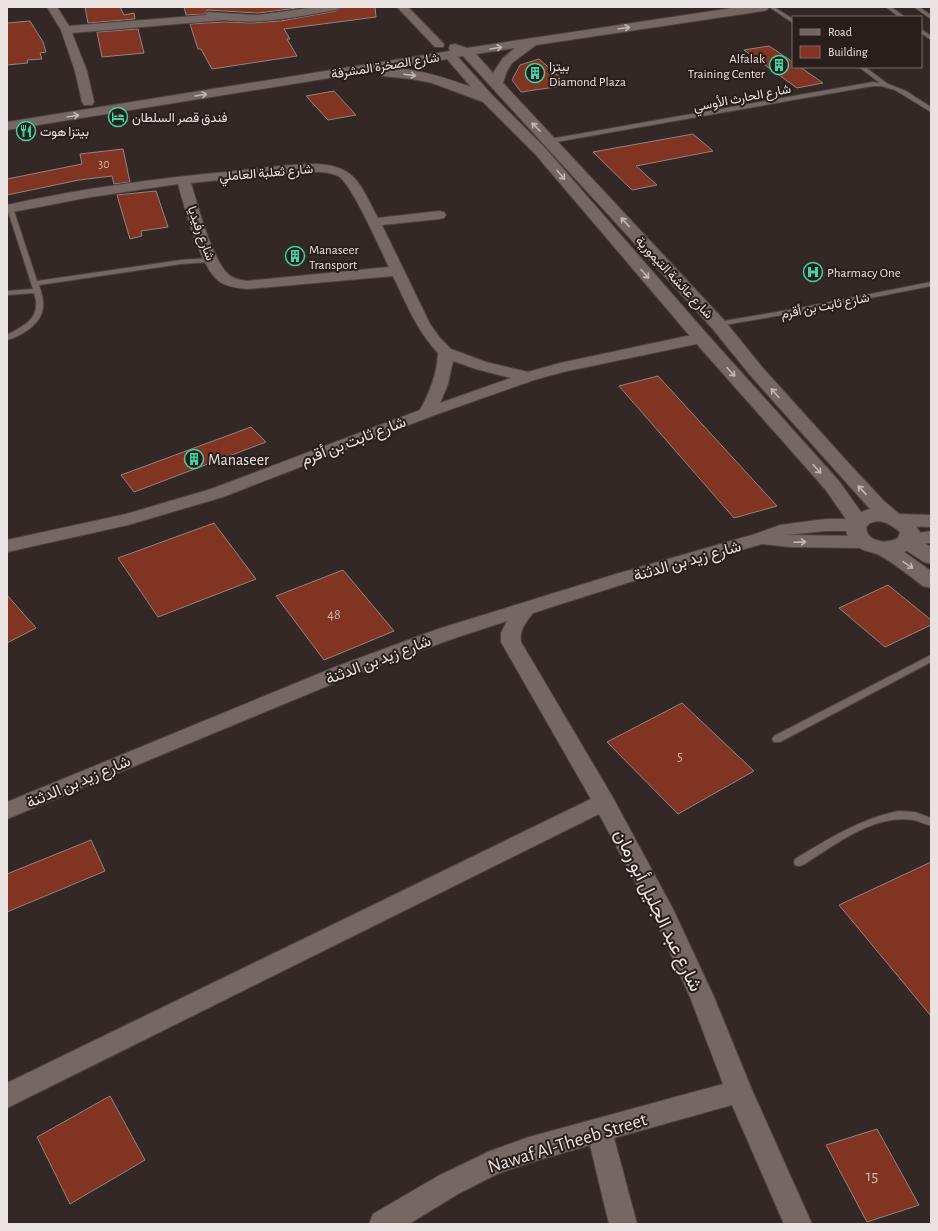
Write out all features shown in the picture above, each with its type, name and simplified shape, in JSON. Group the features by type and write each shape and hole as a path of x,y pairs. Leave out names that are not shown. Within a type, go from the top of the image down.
{"main road":[{"name":"شارع الصخرة المشرفة","path":"7,115 452,48 688,7"},
{"name":"شارع الصخرة المشرفة","path":"7,126 330,74 452,48 539,41 764,7"},
{"path":"496,84 499,71 508,58 539,41"},
{"name":"شارع عائشة التيمورية","path":"452,48 496,84 550,141 718,324 756,371 847,473 877,505 895,518"},
{"name":"شارع عائشة التيمورية","path":"452,48 489,100 541,152 701,338 832,485 859,529"},
{"path":"330,74 385,73 410,75 448,84 489,100"},
{"path":"872,515 895,518 906,526 910,532 909,540 902,546 884,549 873,547 859,529 866,516 872,515"},
{"path":"909,540 931,558"},
{"path":"884,549 931,581"}],"street":[{"path":"52,7 66,30 81,71 88,102"},
{"path":"66,30 222,17 261,18 336,7"},
{"path":"402,7 452,48"},
{"path":"198,10 222,17"},
{"name":"شارع ثعلبة العاملي","path":"8,208 111,189 183,180 306,168 331,170 344,174 350,179 374,222 396,271 423,324 435,341 446,352 481,366 528,377"},
{"name":"شارع رفيديا","path":"183,180 210,260 219,274 226,280 247,285 396,271"},
{"path":"374,222 439,214"},
{"name":"شارع ثابت بن أقرم","path":"7,546 128,519 217,492 426,413 528,377 568,366 701,338"},
{"path":"426,413 439,392 446,371 446,352"},
{"path":"895,518 931,521"},
{"name":"شارع زيد بن الدثنة","path":"7,811 342,672 445,634 623,578 761,538 794,542 829,541 859,529"},
{"path":"909,540 931,537"},
{"name":"شارع عبد الجليل أبو رمان","path":"526,609 512,628 509,635 511,642 604,802 666,916 702,996 739,1091 798,1224"},
{"path":"7,1096 120,1038 604,802"},
{"name":"Nawaf Al-Theeb Street","path":"383,1224 448,1185 490,1164 529,1150 739,1091"},
{"path":"599,1130 623,1224"}],"lane":[{"path":"771,7 792,20"},
{"path":"888,7 901,16"},
{"path":"916,7 931,16"},
{"path":"922,32 931,38"},
{"path":"863,68 886,84"},
{"name":"شارع الحارث الأوسي","path":"550,141 873,84 886,84 898,89 931,110"},
{"path":"7,338 22,330 35,320 40,307 35,287 8,208"},
{"path":"7,293 181,262 210,260"},
{"name":"شارع ثابت بن أقرم","path":"718,324 794,311 931,284"},
{"path":"777,739 931,658"},
{"path":"799,862 870,822 895,816 913,816 931,822"}],"building":[{"path":"85,7 120,7 124,15 134,13 135,19 88,23"},
{"path":"184,7 305,7 258,13 207,10 205,14 186,15"},
{"path":"342,7 375,7 376,17 284,29 290,39 287,39 297,56 212,69 201,49 198,49 190,24 281,21 336,11"},
{"path":"30,21 43,42 46,52 40,53 42,59 27,60 28,63 7,65 7,23"},
{"path":"138,29 144,53 102,57 97,32"},
{"name":"Alfalak Training Center","path":"769,46 792,61 792,68 801,68 823,83 797,88 744,50"},
{"name":"بيتزا Diamond Plaza","path":"539,59 569,85 521,92 512,80 520,65"},
{"path":"334,91 356,115 328,120 306,96"},
{"path":"693,134 713,151 636,166 657,185 632,190 593,152"},
{"path":"123,149 130,182 114,184 112,176 79,180 7,195 7,179 82,164 80,154"},
{"path":"156,191 168,227 141,231 142,236 130,239 117,195"},
{"path":"658,376 777,506 734,518 619,386"},
{"name":"Manaseer","path":"251,427 266,442 134,492 121,475"},
{"path":"214,523 256,579 158,617 118,558"},
{"path":"343,570 394,631 324,660 276,596"},
{"path":"888,585 931,620 931,625 885,647 839,608"},
{"path":"7,595 36,628 7,643"},
{"path":"682,703 754,771 678,814 607,742"},
{"path":"91,840 105,871 7,912 7,874"},
{"path":"931,862 931,1016 839,905"},
{"path":"110,1096 145,1160 70,1204 37,1137"},
{"path":"877,1129 919,1205 867,1222 826,1145"}],"place":[{"name":"Alfalak Training Center","path":"779,65"},
{"name":"بيتزا Diamond Plaza","path":"535,73"},
{"name":"فندق قصر السلطان","path":"118,117"},
{"name":"بيتزا هوت","path":"26,131"},
{"name":"Manaseer Transport","path":"295,256"},
{"name":"Pharmacy One","path":"813,272"},
{"name":"Manaseer","path":"194,459"}]}
